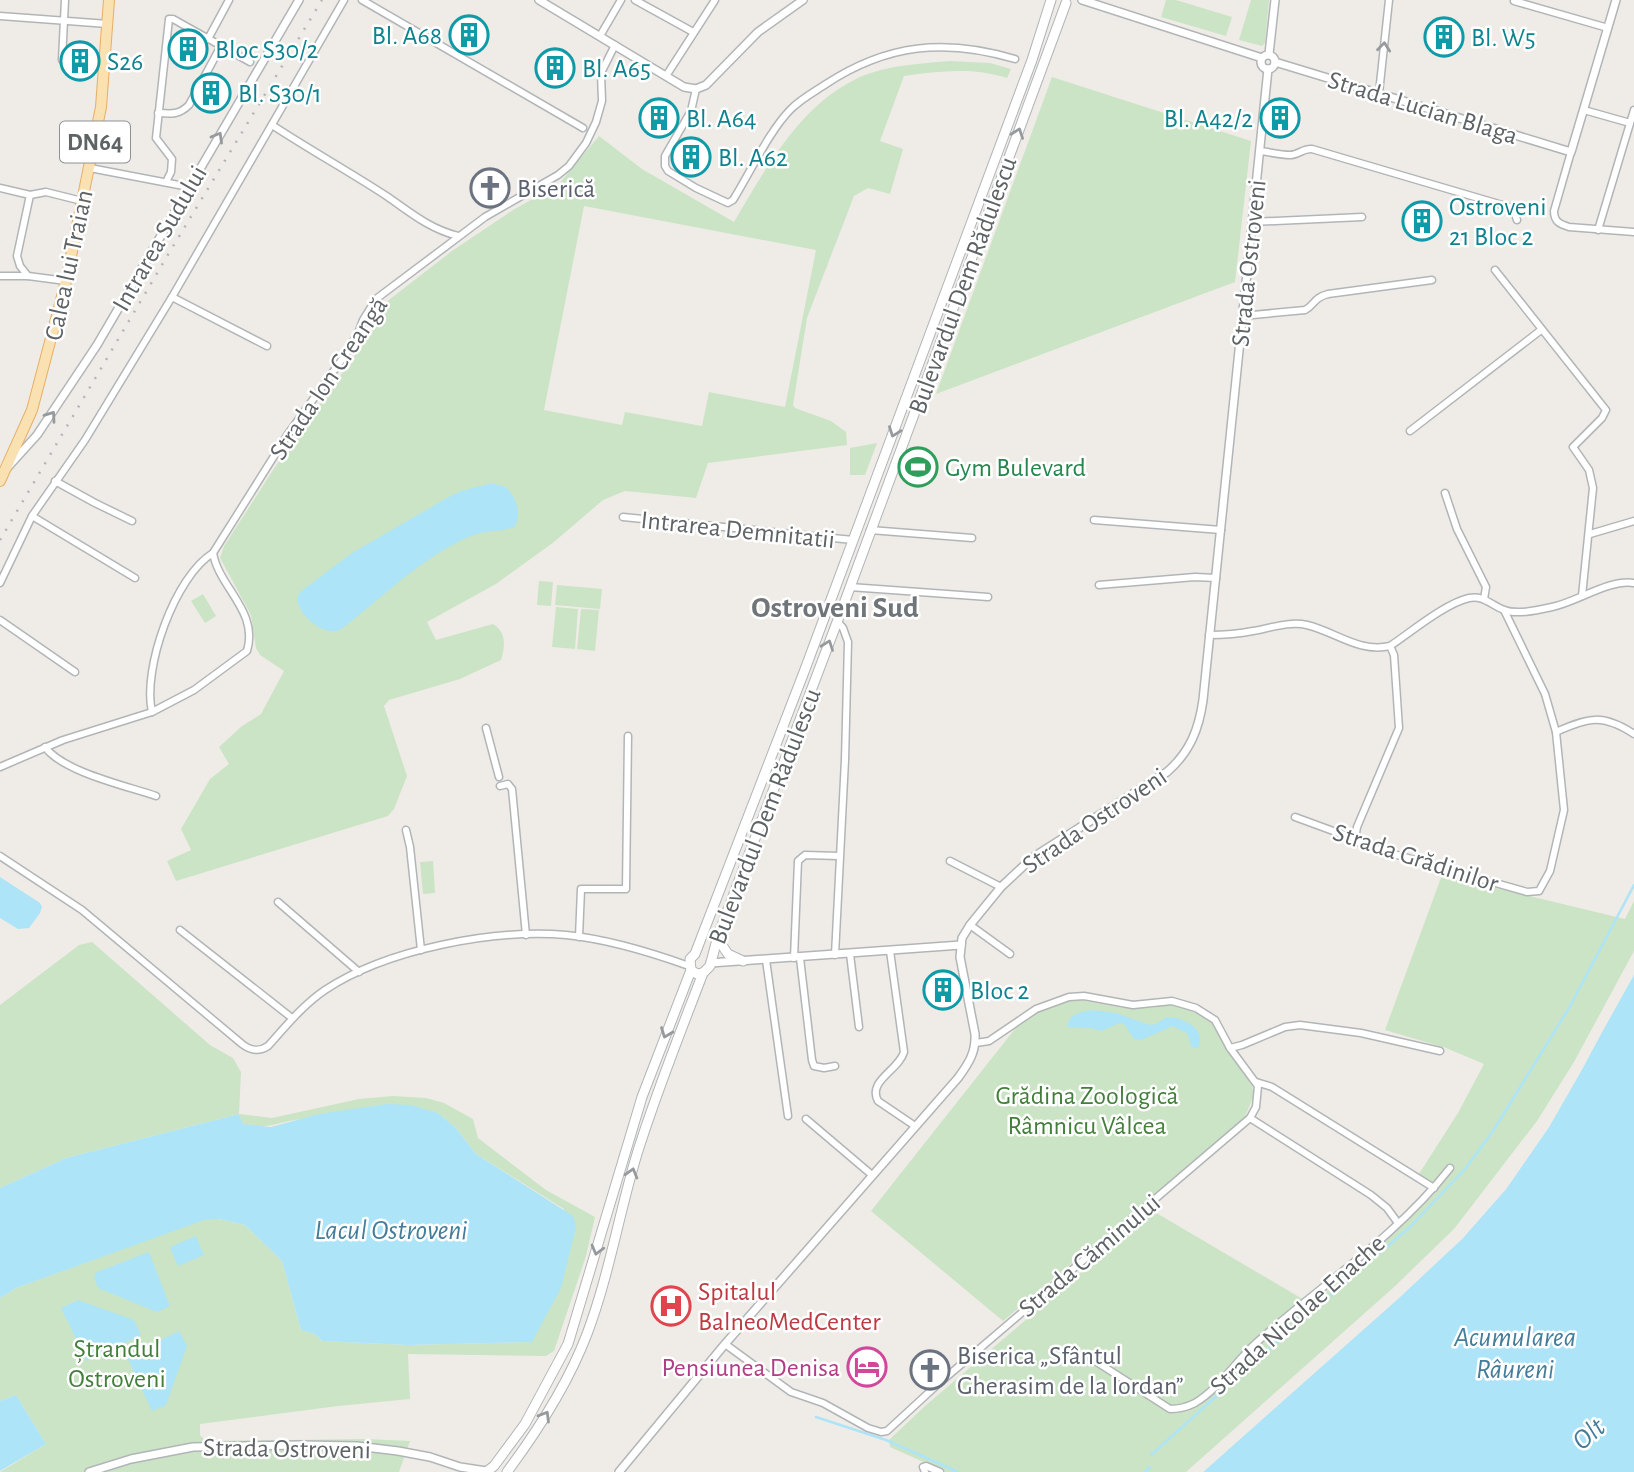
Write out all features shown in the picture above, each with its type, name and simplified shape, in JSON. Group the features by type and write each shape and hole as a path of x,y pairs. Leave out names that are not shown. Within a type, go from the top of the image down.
{"main road":[{"name":"Calea lui Traian","path":"0,481 37,395 66,281 101,107 109,0"},
{"path":"1051,0 1060,4 1068,1"},
{"name":"Bulevardul Dem Rădulescu","path":"489,1470 536,1406 568,1344 642,1097 902,411 1032,60 1051,0"},
{"name":"Bulevardul Dem Rădulescu","path":"692,962 697,974 708,969 1068,1"},
{"path":"902,411 914,415"},
{"path":"717,939 728,954 743,961"},
{"name":"Bulevardul Dem Rădulescu","path":"692,962 702,954 710,962"},
{"name":"Bulevardul Dem Rădulescu","path":"489,1470 500,1467 506,1472 548,1413 585,1339 640,1145 703,973"}],"street":[{"path":"62,60 65,0"},
{"path":"208,38 229,0"},
{"name":"Intrarea Sudului","path":"7,468 29,445 97,345 299,0"},
{"path":"0,583 32,516 85,440 172,297 344,0"},
{"path":"362,0 583,128"},
{"path":"539,0 684,87 696,89 706,85 773,19 803,0"},
{"path":"600,36 621,0"},
{"path":"635,0 693,32"},
{"path":"666,76 715,0"},
{"path":"1082,0 1266,56 1274,57 1274,66 1268,69 1261,64 1266,56 1275,0"},
{"path":"1379,93 1389,0"},
{"path":"1616,0 1554,211 1555,220 1559,224 1634,232"},
{"path":"1514,1 1608,28"},
{"path":"0,16 108,24"},
{"path":"166,182 171,172 172,159 156,138 169,19 250,62"},
{"name":"Strada Ion Creangă","path":"152,712 150,692 164,627 177,598 195,568 213,553 288,434 344,358 376,299 485,217 569,166 586,143 596,122 602,101 600,73 615,45"},
{"path":"158,113 174,114 189,105 221,46"},
{"path":"696,89 691,111 664,161 668,171 728,203 733,200 791,109 863,62 896,52 944,48 988,51 1015,59"},
{"name":"Strada Lucian Blaga","path":"1275,62 1571,152"},
{"name":"Strada Ostroveni","path":"976,1043 960,967 961,945 970,925 1001,887 1032,858 1160,777 1181,759 1193,740 1201,713 1268,69"},
{"path":"1584,110 1630,123"},
{"path":"1598,230 1634,110"},
{"path":"272,125 432,228 458,236"},
{"path":"1260,151 1289,155 1305,148 1312,149 1509,207 1514,211 1517,220"},
{"path":"90,168 189,187"},
{"path":"0,188 30,195 42,192 82,201"},
{"path":"28,276 20,266 17,256 30,195"},
{"path":"1252,222 1362,217"},
{"path":"1495,270 1605,410 1602,418 1573,447 1589,471 1593,483 1582,596"},
{"path":"0,276 28,276 66,281"},
{"path":"1242,317 1305,310 1310,308 1317,298 1328,294 1432,280"},
{"path":"172,297 267,346"},
{"path":"1410,431 1541,330"},
{"path":"55,481 132,521"},
{"path":"1445,493 1457,529 1486,587 1484,599"},
{"path":"32,516 135,578"},
{"name":"Intrarea Demnitatii","path":"623,517 853,540"},
{"path":"1094,520 1221,530"},
{"path":"1590,534 1634,521"},
{"path":"870,530 972,538"},
{"path":"0,767 45,747 152,712 194,690 247,651 249,632 244,612 217,567 213,553"},
{"path":"1098,585 1195,577 1216,578"},
{"path":"1209,635 1298,624 1363,646 1381,648 1390,646 1450,606 1470,598 1484,599 1504,610 1518,611 1554,607 1623,583 1634,583"},
{"path":"850,587 988,597"},
{"path":"1504,610 1545,694 1556,732 1576,723 1598,719 1614,723 1634,734"},
{"path":"0,620 75,672"},
{"path":"835,955 848,642 837,621"},
{"path":"1355,839 1357,827 1399,729 1394,655 1390,646"},
{"path":"486,728 499,777"},
{"name":"Strada Grădinilor","path":"1295,817 1355,839 1362,845 1515,888 1539,891 1553,861 1564,810 1556,732"},
{"path":"579,937 581,889 626,889 628,736"},
{"path":"45,747 50,753 74,767 156,796"},
{"path":"500,786 508,784 512,789 526,935"},
{"path":"406,830 421,950"},
{"path":"835,1066 819,1068 814,1066 812,1060 797,958 798,861 805,855 839,856"},
{"path":"0,856 82,910 247,1048 263,1049 292,1018 326,990 359,972 421,950 526,935 579,937 613,943 672,960 692,962"},
{"path":"950,861 1001,887"},
{"path":"278,902 359,972"},
{"path":"970,925 1010,954"},
{"path":"180,930 292,1018"},
{"path":"710,962 961,945"},
{"path":"890,951 904,1052 899,1063 876,1086 875,1095 878,1101 915,1126"},
{"path":"850,954 859,1027"},
{"path":"766,960 788,1116"},
{"path":"619,1472 725,1344 964,1069 976,1043 989,1041 1044,1005 1069,997 1084,996 1133,1005 1165,1001 1207,1013 1215,1020 1230,1048 1257,1084 1256,1107 1250,1118 1371,1195 1387,1208 1398,1223"},
{"path":"1230,1048 1284,1027 1300,1025 1361,1033 1440,1051"},
{"path":"1257,1084 1272,1087 1434,1188"},
{"name":"Strada Căminului","path":"725,1344 791,1392 823,1403 868,1428 887,1431 937,1385 1250,1118"},
{"path":"806,1119 872,1175"},
{"name":"Strada Nicolae Enache","path":"1092,1359 1170,1409 1194,1404 1222,1380 1255,1344 1398,1223 1434,1188 1450,1168"},
{"name":"Strada Ostroveni","path":"89,1472 145,1456 206,1445 358,1446 430,1457 460,1467 489,1470"},
{"path":"925,1472 923,1467 926,1466 940,1472"},
{"path":"460,1467 472,1472"}],"green space":[{"path":"1166,0 1176,0 1232,17 1226,36 1161,17"},
{"path":"1251,0 1269,0 1265,43 1262,46 1239,40"},
{"path":"949,61 990,63 1011,69 1007,78 969,71 904,76 880,141 903,149 890,194 868,188 854,196 807,318 793,405 831,421 846,432 847,445 708,463 696,498 625,491 603,500 554,542 496,584 427,622 436,640 493,624 503,635 501,660 460,679 389,700 384,706 407,776 394,809 388,816 176,881 167,861 191,850 181,829 210,779 229,764 219,747 242,726 261,714 284,671 260,655 256,648 251,615 220,558 224,546 275,467 368,337 381,306 452,251 513,210 559,184 599,136 642,169 734,222 785,142 816,107 834,92 877,71","holes":["584,206 816,250 785,407 709,392 702,426 625,412 622,425 544,410"]},
{"path":"1052,77 1251,141 1235,282 936,394"},
{"path":"877,443 865,475 850,475 850,448"},
{"path":"539,581 553,582 551,606 537,605"},
{"path":"557,585 602,589 600,609 555,605"},
{"path":"203,594 216,616 205,623 191,601"},
{"path":"556,607 578,609 575,649 552,647"},
{"path":"581,609 599,610 595,651 577,649"},
{"path":"433,861 435,893 423,894 420,862"},
{"path":"1442,875 1625,919 1634,901 1634,951 1574,1062 1537,1121 1454,1229 1393,1288 1186,1472 946,1472 890,1447 889,1440 925,1406 1153,1211 1311,1304 1370,1256 1435,1193 1415,1180 1458,1113 1484,1064 1446,1048 1385,1030"},
{"path":"92,942 210,1045 233,1058 241,1072 239,1114 66,1158 0,1188 0,1005 79,945"},
{"name":"Grădina Zoologică Râmnicu Vâlcea","path":"1074,999 1124,1008 1151,1008 1171,1004 1209,1017 1252,1086 1254,1095 1244,1119 1003,1321 871,1211 1018,1025 1041,1009"},
{"name":"Ștrandul Ostroveni","path":"393,1096 426,1098 444,1103 473,1119 478,1138 546,1190 595,1217 586,1256 554,1351 546,1356 408,1354 410,1399 200,1424 200,1435 206,1441 410,1441 399,1472 0,1472 46,1444 16,1395 0,1401 0,1298 16,1288 204,1219 219,1219 245,1225 282,1261 301,1330 315,1334 322,1341 408,1345 532,1342 564,1209 476,1154 456,1128 438,1113 302,1119 259,1126 243,1124 239,1114 272,1118 359,1099"}],"water":[{"path":"488,484 503,486 509,490 518,512 514,527 476,534 436,554 340,630 319,627 302,612 297,599 300,592 352,553 445,499 461,491"},
{"path":"0,877 40,903 40,913 29,928 18,929 0,918"},
{"name":"Acumularea Râureni","path":"1634,975 1634,1472 1203,1472 1462,1239 1506,1189 1549,1127"},
{"path":"1091,1010 1116,1013 1150,1025 1167,1017 1180,1019 1197,1030 1200,1035 1198,1048 1191,1047 1188,1034 1173,1026 1141,1040 1134,1039 1124,1024 1119,1023 1102,1031 1067,1027 1072,1017"},
{"name":"Lacul Ostroveni","path":"387,1104 411,1105 438,1113 456,1128 476,1154 573,1216 576,1227 561,1288 532,1342 408,1345 322,1341 315,1334 301,1330 282,1261 245,1225 219,1219 204,1220 16,1288 0,1298 0,1188 66,1158 239,1114 243,1124 271,1127 319,1114"},
{"path":"196,1236 204,1255 178,1266 170,1247"},
{"path":"149,1252 170,1306 157,1312 98,1288 94,1276 97,1272"},
{"path":"78,1300 134,1320 141,1335 87,1361 61,1308"},
{"path":"179,1331 187,1346 166,1405 152,1411 127,1357"},
{"path":"16,1395 46,1444 0,1471 0,1401"}],"pier":[{"path":"1634,971 1549,1127 1506,1189 1462,1239 1398,1299 1200,1472 1459,1237 1504,1187 1546,1125"}],"waterway":[{"path":"1151,1455 1411,1226 1465,1169 1493,1131 1569,1008 1634,885"},
{"path":"816,1417 886,1440 958,1472"},
{"path":"1145,1472 1150,1467"}],"railway":[{"path":"0,540 322,0"}],"place":[{"name":"Bl. A68","path":"469,35"},
{"name":"Bl. W5","path":"1444,37"},
{"name":"Bloc S30/2","path":"188,49"},
{"name":"S26","path":"80,61"},
{"name":"Bl. A65","path":"555,68"},
{"name":"Bl. S30/1","path":"211,93"},
{"name":"Bl. A64","path":"659,118"},
{"name":"Bl. A42/2","path":"1280,118"},
{"name":"Bl. A62","path":"691,157"},
{"name":"Biserică","path":"490,188"},
{"name":"Ostroveni 21 Bloc 2","path":"1422,221"},
{"name":"Gym Bulevard","path":"918,467"},
{"name":"Bloc 2","path":"943,990"},
{"name":"Spitalul BalneoMedCenter","path":"671,1306"},
{"name":"Pensiunea Denisa","path":"867,1367"},
{"name":"Biserica „Sfântul Gherasim de la Iordan”","path":"930,1370"}],"district":[{"name":"Ostroveni Sud","path":"835,607"}],"water label":[{"name":"Olt","path":"1588,1433"}]}
